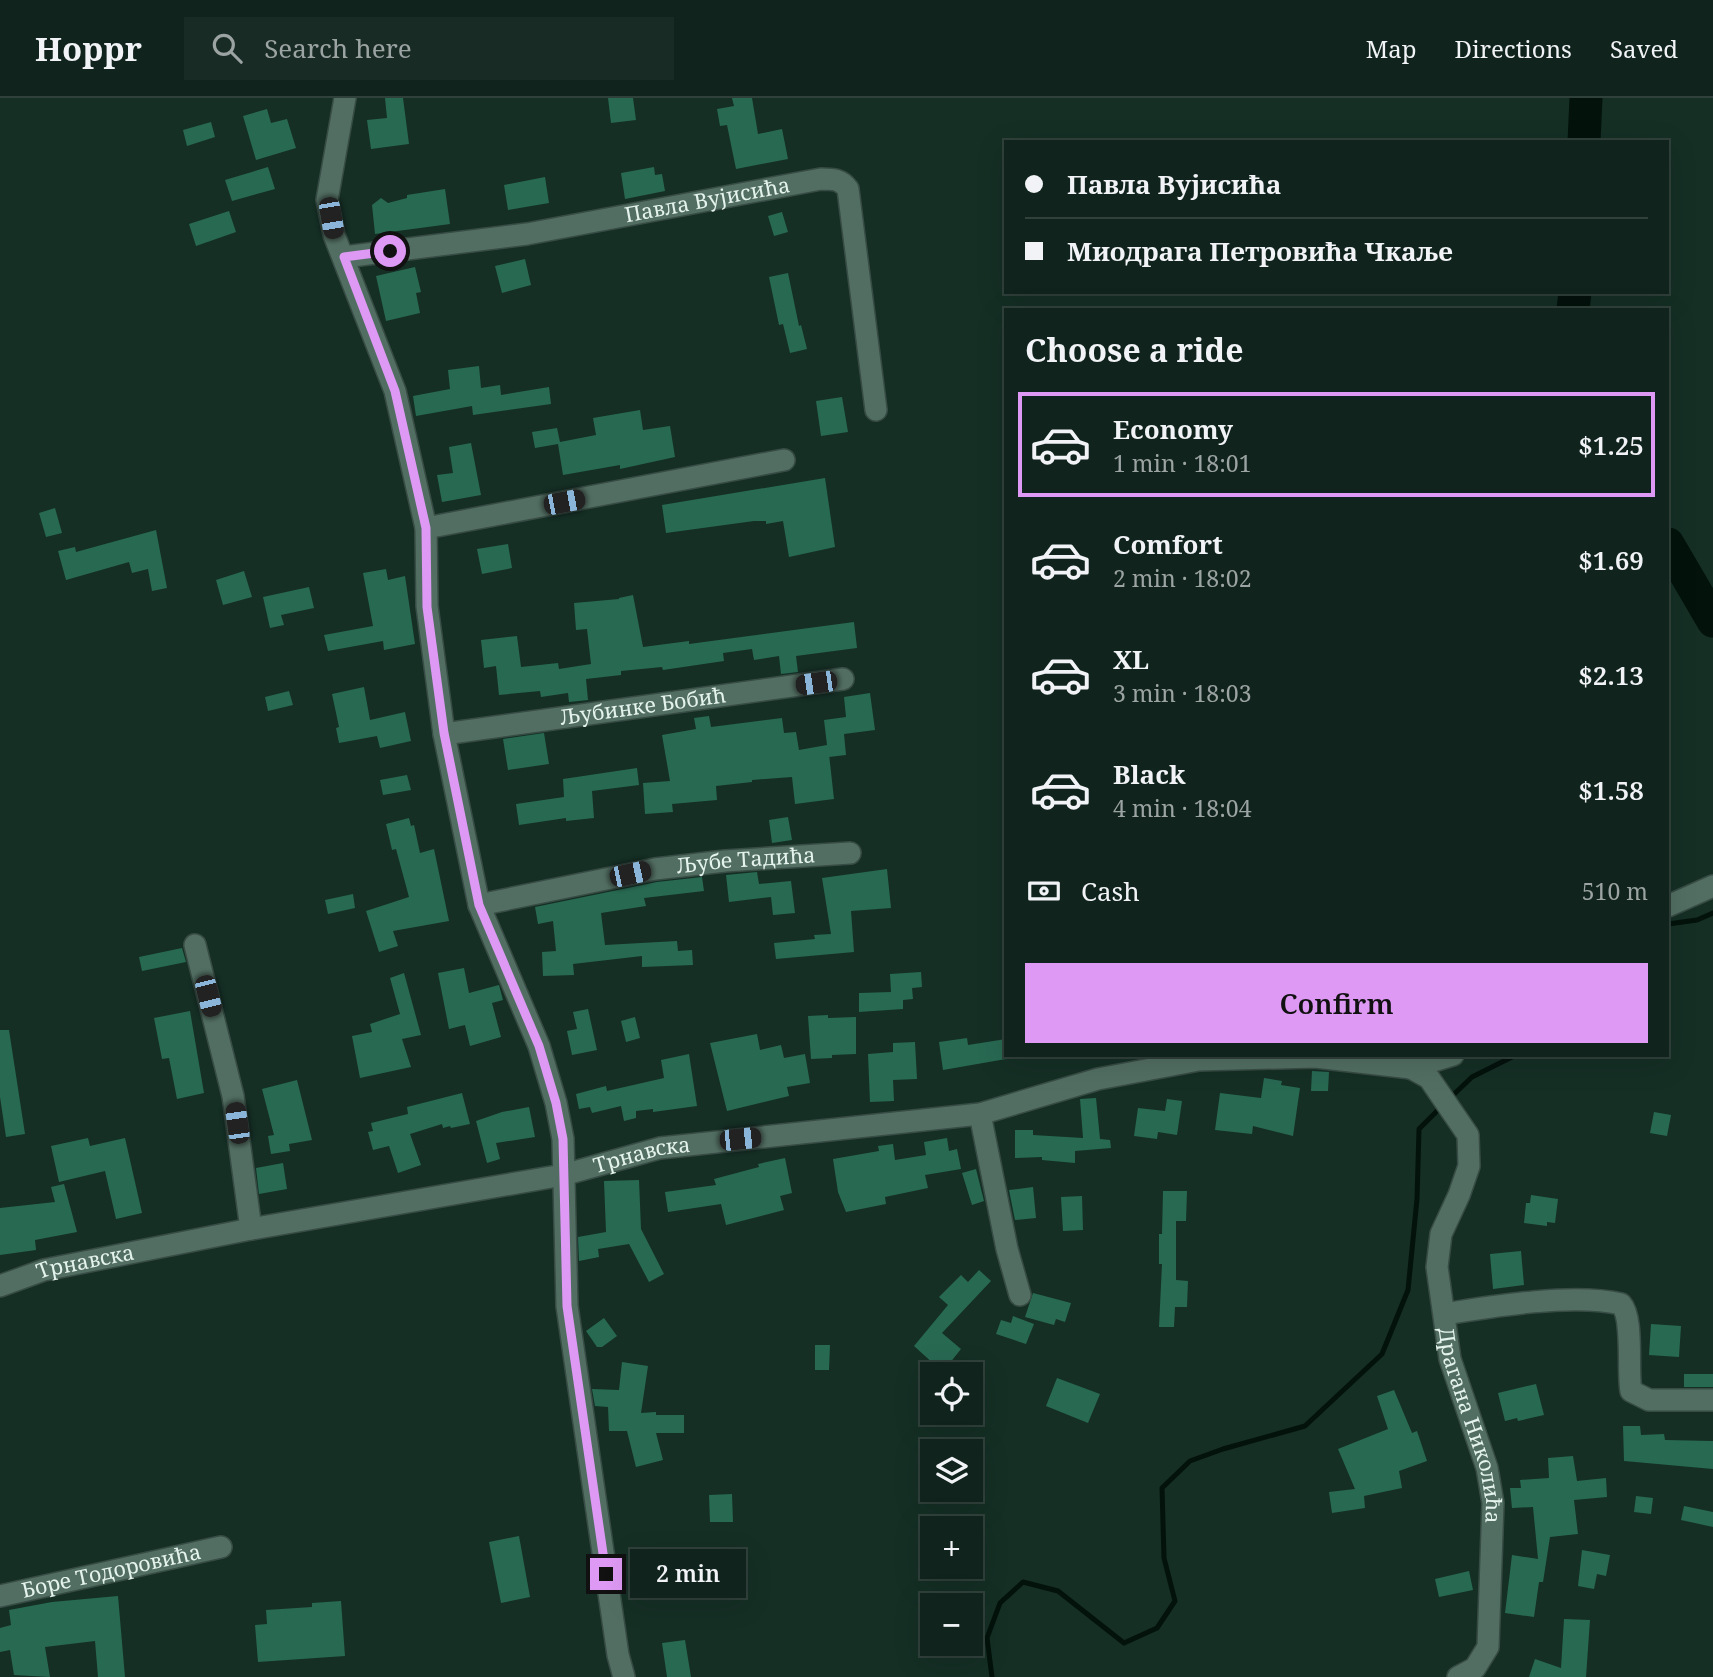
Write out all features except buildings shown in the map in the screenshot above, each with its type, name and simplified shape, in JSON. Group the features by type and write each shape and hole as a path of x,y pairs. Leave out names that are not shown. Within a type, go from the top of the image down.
{"street":[{"path":"345,98 327,200 334,235 395,391 426,528 427,607 444,733 479,905 539,1046 556,1103 563,1139 567,1306 618,1655 624,1677"},
{"name":"Павла Вујисића","path":"344,257 527,234 821,179 834,179 843,182 848,190 876,410"},
{"path":"426,528 783,460"},
{"name":"Љубинке Бобић","path":"444,733 843,679"},
{"name":"Љубе Тадића","path":"479,905 655,869 725,861 850,853"},
{"path":"1669,906 1713,886"},
{"path":"195,945 233,1096 251,1229"},
{"name":"Трнавска","path":"0,1286 44,1270 251,1229 562,1175 660,1148 980,1114 1098,1079 1199,1060 1315,1057 1412,1061 1439,1057"},
{"name":"Драгана Николића","path":"1412,1061 1429,1078 1468,1135 1469,1166 1441,1234 1437,1267 1450,1359 1487,1468 1493,1503 1488,1647 1475,1668 1458,1677"},
{"path":"980,1114 1007,1249 1020,1295"},
{"path":"1445,1314 1544,1301 1609,1301 1621,1304 1626,1310 1629,1337 1628,1373 1634,1395 1649,1400 1713,1399"},
{"name":"Боре Тодоровића","path":"0,1596 221,1547"}],"waterway":[{"path":"1584,140 1586,98"},
{"path":"1573,308 1575,294"},
{"path":"1669,546 1713,621"},
{"path":"1669,924 1697,920 1713,913"},
{"path":"1449,1099 1472,1077 1512,1057"},
{"path":"992,1677 987,1638 1000,1603 1023,1582 1058,1591 1124,1643 1157,1628 1175,1601 1164,1558 1162,1488 1190,1461 1305,1426 1382,1354 1408,1290 1417,1199 1419,1129 1442,1106"}],"route":[{"path":"390,251 344,257 395,391 426,528 427,607 444,733 479,905 539,1046 556,1103 563,1139 567,1306 606,1574"}]}
